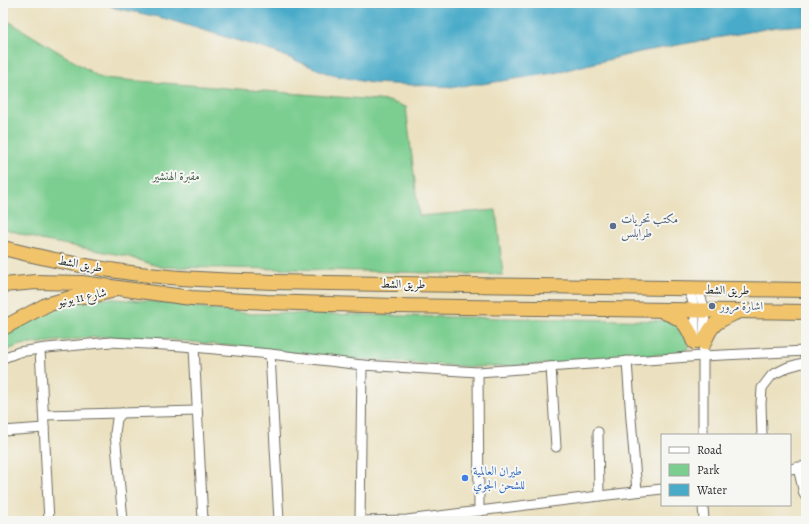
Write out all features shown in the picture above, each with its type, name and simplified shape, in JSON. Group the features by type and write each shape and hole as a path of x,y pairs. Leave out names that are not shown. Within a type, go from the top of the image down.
{"highway":[{"name":"طريق الشط","path":"3,248 38,257 123,272 197,279 259,282 806,290"},
{"name":"طريق الشط","path":"3,285 36,282 82,283 191,298 266,302 395,306 806,312"},
{"name":"شارع 11 يونيو","path":"3,328 46,305 74,296 95,295 119,289"},
{"path":"656,310 675,316 683,322 701,348"},
{"path":"701,348 707,334 717,322 741,311"}],"street":[{"path":"693,289 700,310 703,434"},
{"path":"3,358 19,352 111,342 194,347 362,365 478,372 627,361 701,348 806,351"},
{"path":"194,347 203,521"},
{"path":"40,349 49,521"},
{"path":"270,354 279,521"},
{"path":"627,361 637,491"},
{"path":"762,434 762,388 772,376 788,367 806,362"},
{"path":"362,365 362,521 408,520 661,489"},
{"path":"552,367 556,447"},
{"path":"478,372 479,511"},
{"path":"44,415 197,411"},
{"path":"122,413 117,419 115,433 123,521"},
{"path":"3,431 44,428"},
{"path":"598,432 599,496"},
{"path":"798,467 806,497"},
{"path":"703,506 704,521"}],"green space":[{"name":"مقبرة الهنشير","path":"3,20 8,21 101,78 389,101 406,107 419,216 496,210 503,275 161,267 126,256 41,240 3,228"},
{"path":"102,298 157,302 252,314 281,313 676,321 682,327 689,347 684,351 670,354 518,366 472,367 293,355 239,347 164,339 99,337 20,345 3,352 3,336 47,311 75,301"}],"water":[{"path":"105,3 806,3 806,25 776,27 640,52 554,73 456,87 371,83 332,75 272,51 163,18 115,8"}],"place":[{"name":"مكتب تحريات طرابلس","path":"613,226"},
{"name":"اشارة مرور","path":"712,306"},
{"name":"طيران العالمية للشحن الجوي","path":"465,478"}]}
